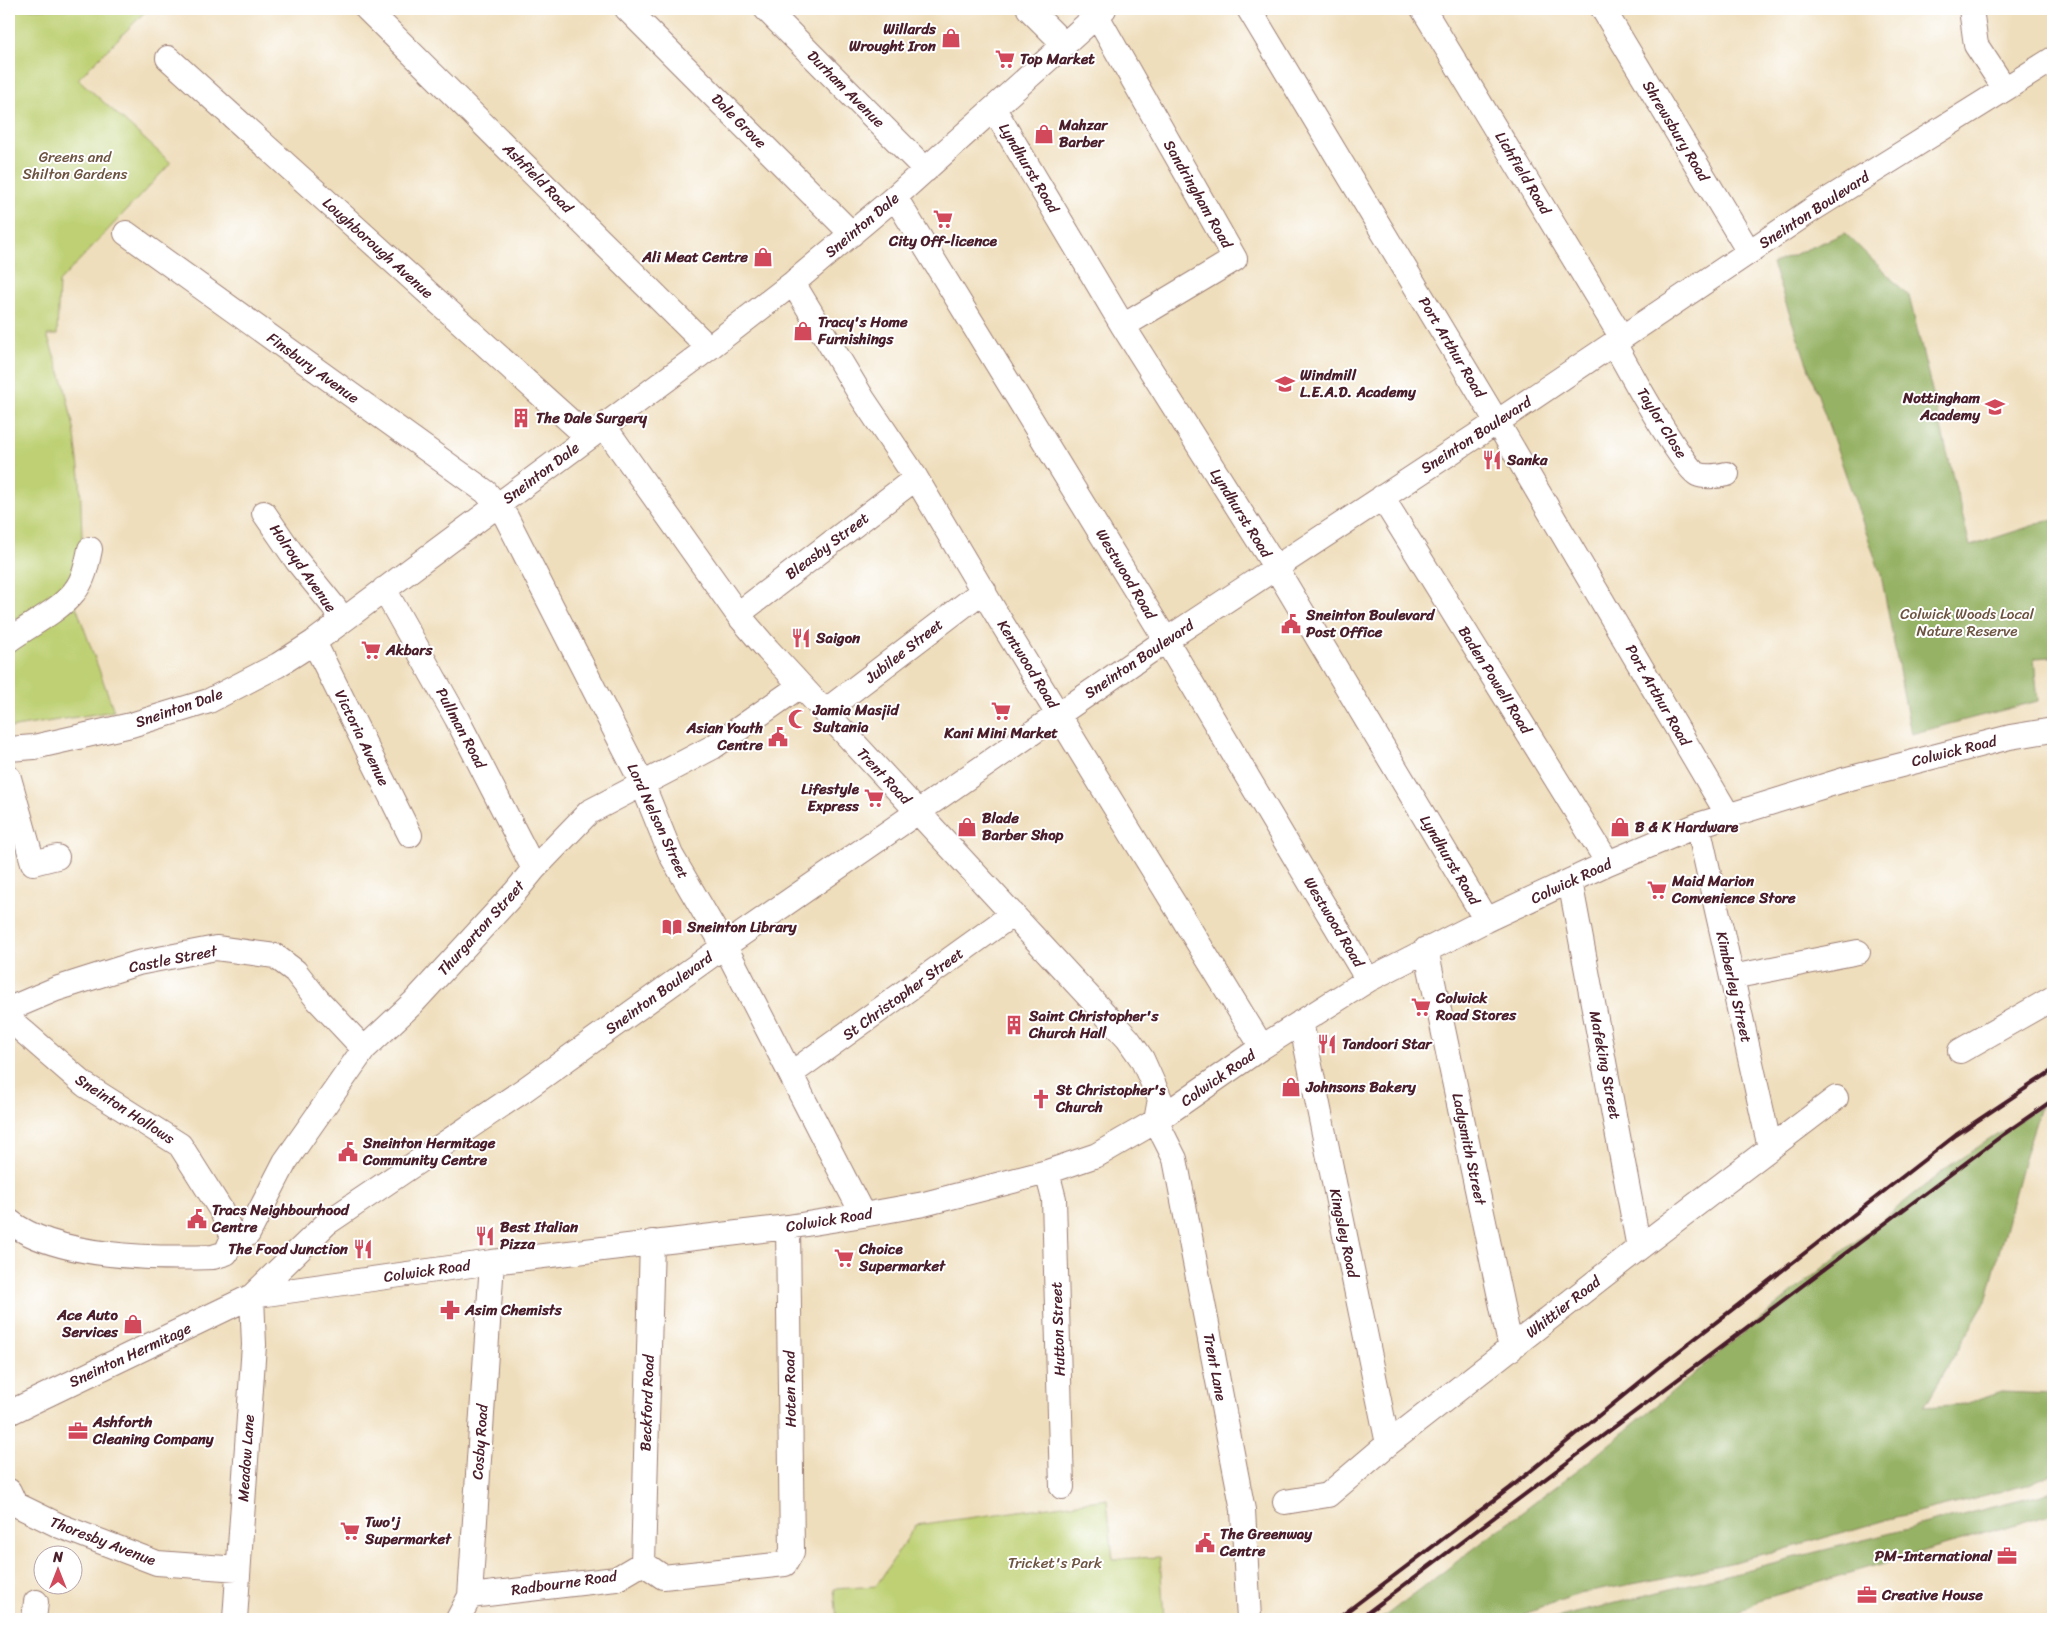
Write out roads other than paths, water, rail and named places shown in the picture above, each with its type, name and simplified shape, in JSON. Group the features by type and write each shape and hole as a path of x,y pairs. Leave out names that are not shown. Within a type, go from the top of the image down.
{"street":[{"name":"Ashfield Road","path":"367,9 709,348"},
{"name":"Dale Grove","path":"627,9 852,234"},
{"name":"Durham Avenue","path":"766,9 926,170"},
{"path":"1029,9 1064,44"},
{"name":"Port Arthur Road","path":"1249,9 1497,422 1728,815"},
{"name":"Lichfield Road","path":"1423,9 1618,340"},
{"name":"Shrewsbury Road","path":"1603,9 1749,252"},
{"path":"1971,9 1976,45 2005,90"},
{"name":"Sneinton Dale","path":"9,750 34,747 131,725 209,701 278,665 314,642 497,507 793,283 926,170 1101,12"},
{"name":"Sandringham Road","path":"1101,12 1235,259 1123,326"},
{"name":"Loughborough Avenue","path":"168,58 573,424 595,433"},
{"name":"Sneinton Boulevard","path":"252,1296 327,1224 524,1090 917,811 1166,640 1497,422 1813,209 2053,59"},
{"name":"Lyndhurst Road","path":"994,109 1123,326 1276,568 1486,920"},
{"name":"Westwood Road","path":"895,197 1166,640 1368,980"},
{"name":"Finsbury Avenue","path":"126,233 486,492 497,507"},
{"name":"Kentwood Road","path":"793,283 864,399 916,478 984,590 1000,620 1262,1047"},
{"name":"Taylor Close","path":"1618,340 1680,455 1696,474 1715,477 1727,474"},
{"name":"Trent Road","path":"595,433 739,616 800,686 1013,914 1133,1046 1142,1060 1160,1099 1156,1121"},
{"name":"Bleasby Street","path":"739,616 746,608 916,478"},
{"name":"Baden Powell Road","path":"1382,497 1608,863"},
{"name":"Lord Nelson Street","path":"497,507 510,525 642,783 671,855 792,1074 864,1215"},
{"name":"Holroyd Avenue","path":"264,513 297,561 334,608 340,623"},
{"path":"9,640 68,604 85,573 90,549"},
{"name":"Pullman Road","path":"384,589 457,719 534,869"},
{"name":"Jubilee Street","path":"824,712 984,590"},
{"name":"Victoria Avenue","path":"314,642 410,835"},
{"name":"Thurgarton Street","path":"13,1230 81,1250 125,1256 213,1257 226,1252 232,1243 248,1234 285,1162 364,1048 413,1003 534,869 589,812 713,746 800,686"},
{"name":"Colwick Road","path":"252,1296 492,1262 788,1227 924,1204 1047,1172 1097,1155 1156,1121 1262,1047 1368,980 1486,920 1608,863 1698,825 1847,779 2010,737 2053,730"},
{"path":"9,778 33,863 57,856"},
{"name":"Kimberley Street","path":"1698,825 1770,1148"},
{"name":"Mafeking Street","path":"1570,882 1639,1248"},
{"name":"St Christopher Street","path":"792,1074 1013,914"},
{"name":"Castle Street","path":"9,1009 56,989 138,964 216,948 275,956 295,971 317,999 364,1048"},
{"name":"Ladysmith Street","path":"1426,950 1511,1348"},
{"path":"1732,978 1858,952"},
{"path":"1960,1051 2053,998"},
{"name":"Sneinton Hollows","path":"9,1019 85,1085 180,1145 221,1210 232,1232 232,1243"},
{"name":"Kingsley Road","path":"1300,1022 1388,1444"},
{"name":"Whittier Road","path":"1286,1502 1328,1495 1388,1444 1639,1248 1836,1098"},
{"name":"Trent Lane","path":"1156,1121 1175,1159 1243,1510 1249,1619"},
{"name":"Hutton Street","path":"1047,1172 1054,1199 1062,1487"},
{"name":"Hoten Road","path":"643,1564 663,1577 706,1574 785,1564 792,1552 788,1227"},
{"name":"Beckford Road","path":"643,1564 652,1242"},
{"name":"Cosby Road","path":"458,1619 470,1596 492,1262"},
{"name":"Sneinton Hermitage","path":"9,1412 252,1296"},
{"name":"Meadow Lane","path":"235,1619 254,1345 252,1296"},
{"name":"Thoresby Avenue","path":"9,1492 15,1504 60,1526 157,1564 238,1569"},
{"name":"Radbourne Road","path":"470,1596 616,1578 643,1564"}],"railway":[{"path":"1337,1619 1510,1488 1656,1369 1956,1135 2053,1070"},
{"path":"1359,1619 2004,1134 2053,1100"}],"place":[{"name":"Willards Wrought Iron","path":"951,38"},
{"name":"Top Market","path":"1005,59"},
{"name":"Mahzar Barber","path":"1044,134"},
{"name":"City Off-licence","path":"943,219"},
{"name":"Ali Meat Centre","path":"763,257"},
{"name":"Tracy's Home Furnishings","path":"803,331"},
{"name":"Windmill L.E.A.D. Academy","path":"1285,384"},
{"name":"Nottingham Academy","path":"1995,407"},
{"name":"The Dale Surgery","path":"521,418"},
{"name":"Sanka","path":"1492,460"},
{"name":"Sneinton Boulevard Post Office","path":"1291,624"},
{"name":"Saigon","path":"801,638"},
{"name":"Akbars","path":"371,650"},
{"name":"Kani Mini Market","path":"1001,711"},
{"name":"Jamia Masjid Sultania","path":"798,719"},
{"name":"Asian Youth Centre","path":"778,737"},
{"name":"Lifestyle Express","path":"874,798"},
{"name":"Blade Barber Shop","path":"967,827"},
{"name":"B & K Hardware","path":"1620,827"},
{"name":"Maid Marion Convenience Store","path":"1657,890"},
{"name":"Sneinton Library","path":"672,927"},
{"name":"Colwick Road Stores","path":"1421,1007"},
{"name":"Saint Christopher's Church Hall","path":"1014,1025"},
{"name":"Tandoori Star","path":"1327,1044"},
{"name":"Johnsons Bakery","path":"1291,1087"},
{"name":"St Christopher's Church","path":"1041,1099"},
{"name":"Sneinton Hermitage Community Centre","path":"348,1152"},
{"name":"Tracs Neighbourhood Centre","path":"197,1219"},
{"name":"Best Italian Pizza","path":"485,1236"},
{"name":"The Food Junction","path":"363,1249"},
{"name":"Choice Supermarket","path":"844,1258"},
{"name":"Asim Chemists","path":"450,1310"},
{"name":"Ace Auto Services","path":"133,1324"},
{"name":"Ashforth Cleaning Company","path":"78,1431"},
{"name":"Two'j Supermarket","path":"350,1531"},
{"name":"The Greenway Centre","path":"1205,1543"},
{"name":"PM-International","path":"2007,1556"},
{"name":"Creative House","path":"1867,1595"}],"park label":[{"name":"Greens and Shilton Gardens","path":"75,166"},
{"name":"Colwick Woods Local Nature Reserve","path":"1967,622"},
{"name":"Tricket's Park","path":"1055,1563"}]}
